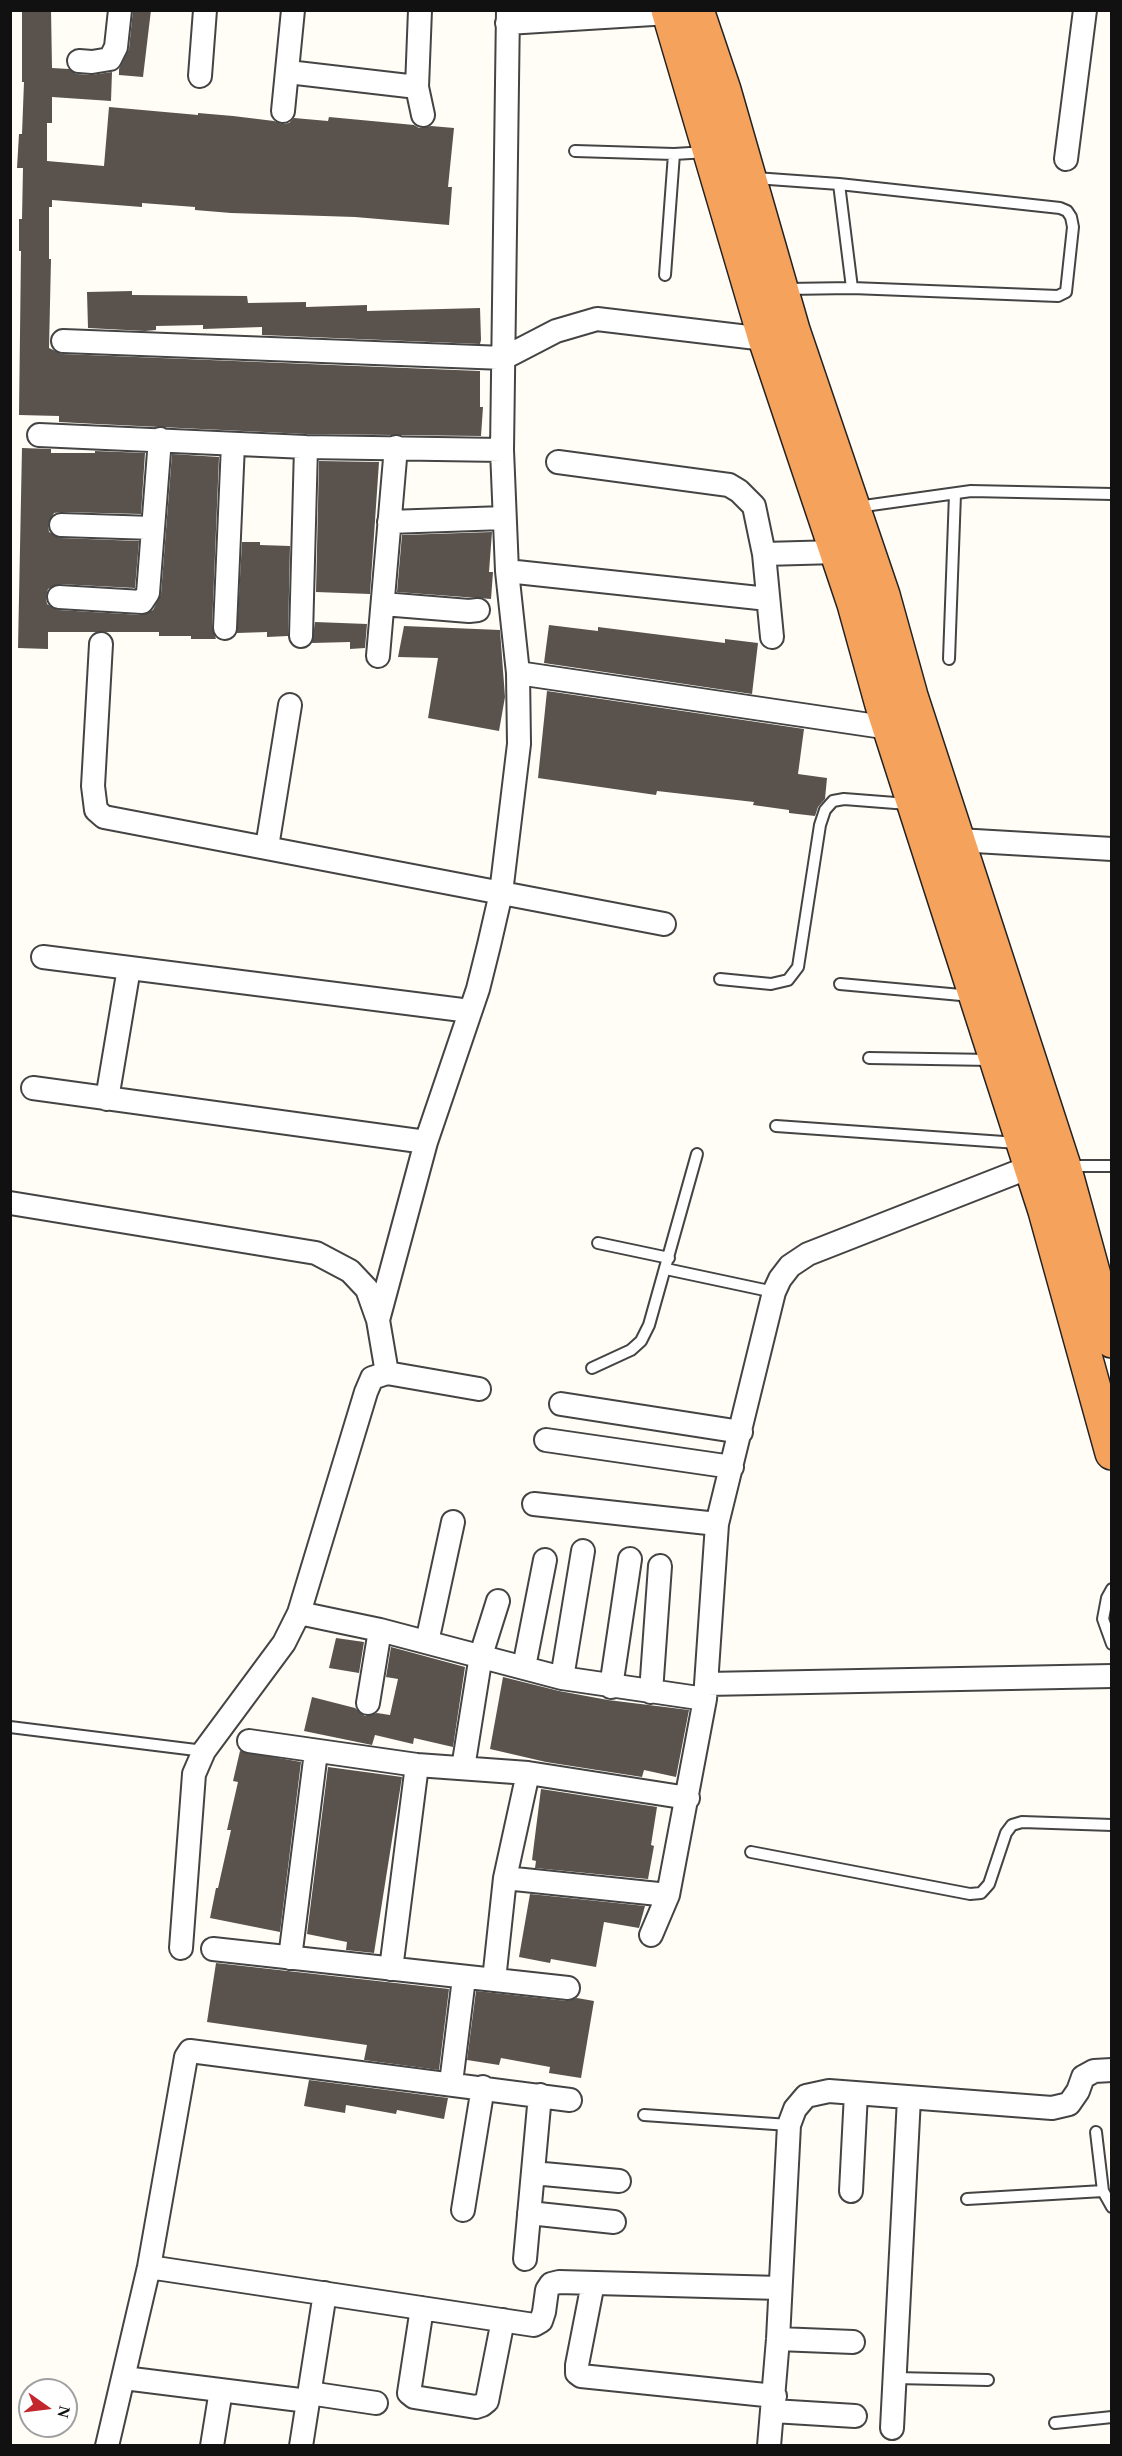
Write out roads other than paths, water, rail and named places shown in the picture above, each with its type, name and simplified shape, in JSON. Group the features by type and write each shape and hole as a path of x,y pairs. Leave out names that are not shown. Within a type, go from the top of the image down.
{"highway":[{"path":"678,12 711,152 765,339 839,512 958,840 1043,1156 1046,1211 1112,1453"},
{"path":"678,12 724,90 782,289 839,512 837,552 890,728 996,1060 1043,1156 1109,1321"}],"street":[{"path":"79,61 92,62 110,59 116,47 120,10"},
{"path":"200,76 205,10"},
{"path":"283,111 293,10"},
{"path":"420,10 417,87 423,115"},
{"path":"1066,159 1085,10"},
{"path":"378,1320 426,1142 478,988 501,893 519,744 518,673 507,571 502,450 507,17 678,12"},
{"path":"288,72 417,87"},
{"path":"63,340 504,358 556,331 597,319 765,339"},
{"path":"39,435 306,447 502,450"},
{"path":"59,597 142,602 148,593 160,439"},
{"path":"225,627 233,444"},
{"path":"301,636 306,447"},
{"path":"378,656 396,447"},
{"path":"558,462 729,485 739,490 754,506 764,554 772,637"},
{"path":"389,522 504,518"},
{"path":"61,525 153,528"},
{"path":"764,554 837,552"},
{"path":"507,571 768,599"},
{"path":"383,604 478,610"},
{"path":"101,644 93,786 96,810 104,817 664,924"},
{"path":"518,673 890,728"},
{"path":"267,848 290,705"},
{"path":"958,840 1112,849"},
{"path":"43,957 470,1011"},
{"path":"107,1099 129,968"},
{"path":"33,1088 426,1142"},
{"path":"651,1935 668,1895 688,1798 706,1692 717,1524 774,1292 780,1279 790,1266 808,1254 1043,1156"},
{"path":"10,1203 316,1253 350,1271 367,1289 378,1320 387,1373"},
{"path":"181,1948 192,1784 204,1751 284,1643 299,1613 372,1378 387,1373 479,1389"},
{"path":"561,1404 741,1432"},
{"path":"546,1440 732,1467"},
{"path":"534,1504 717,1524"},
{"path":"427,1642 453,1522"},
{"path":"562,1678 583,1551"},
{"path":"611,1687 630,1559"},
{"path":"524,1668 545,1560"},
{"path":"651,1692 660,1566"},
{"path":"463,1768 481,1655 498,1600"},
{"path":"299,1613 380,1630 562,1678 651,1692 706,1692 1112,1676"},
{"path":"368,1703 380,1630"},
{"path":"249,1741 417,1765 528,1773 688,1798"},
{"path":"290,1958 316,1752"},
{"path":"391,1969 417,1765"},
{"path":"494,1980 506,1878 528,1773"},
{"path":"506,1878 668,1895"},
{"path":"213,1949 567,1988"},
{"path":"451,2083 464,1978"},
{"path":"107,2445 149,2266 186,2057 190,2051 570,2100"},
{"path":"769,2445 778,2339 789,2125 795,2109 806,2096 829,2091 1052,2108 1069,2104 1078,2091 1083,2077 1094,2071 1112,2070"},
{"path":"463,2210 483,2087"},
{"path":"851,2191 856,2093"},
{"path":"525,2259 540,2095"},
{"path":"892,2428 909,2098"},
{"path":"533,2173 619,2181"},
{"path":"529,2213 614,2222"},
{"path":"149,2266 534,2325 541,2321 547,2290 551,2284 559,2282 780,2288"},
{"path":"593,2283 577,2365 577,2373 581,2376 855,2416"},
{"path":"301,2445 325,2293"},
{"path":"422,2308 409,2393 414,2397 476,2407 488,2400 503,2320"},
{"path":"778,2339 853,2342"},
{"path":"124,2378 221,2390 376,2403"},
{"path":"212,2445 221,2390"}],"lane":[{"path":"575,151 674,154 711,152"},
{"path":"665,275 674,154"},
{"path":"749,177 838,184 1060,208 1067,211 1071,217 1067,288 1062,295 852,288 782,289"},
{"path":"838,184 852,288"},
{"path":"839,512 955,494 1004,490 1112,494"},
{"path":"949,659 955,494"},
{"path":"720,979 771,984 788,980 798,967 820,825 825,810 833,801 844,799 915,805"},
{"path":"840,984 976,996"},
{"path":"869,1058 996,1060"},
{"path":"776,1126 1112,1166"},
{"path":"592,1368 631,1350 641,1341 649,1325 697,1154"},
{"path":"598,1243 774,1292"},
{"path":"1112,1589 1107,1598 1103,1619 1112,1644"},
{"path":"10,1727 204,1751"},
{"path":"751,1852 970,1894 981,1893 989,1884 1006,1833 1012,1825 1022,1822 1112,1825"},
{"path":"645,2115 789,2125"},
{"path":"1096,2132 1103,2192 1112,2207"},
{"path":"968,2199 1103,2192"},
{"path":"895,2378 988,2380"},
{"path":"1055,2423 1112,2417"}]}
